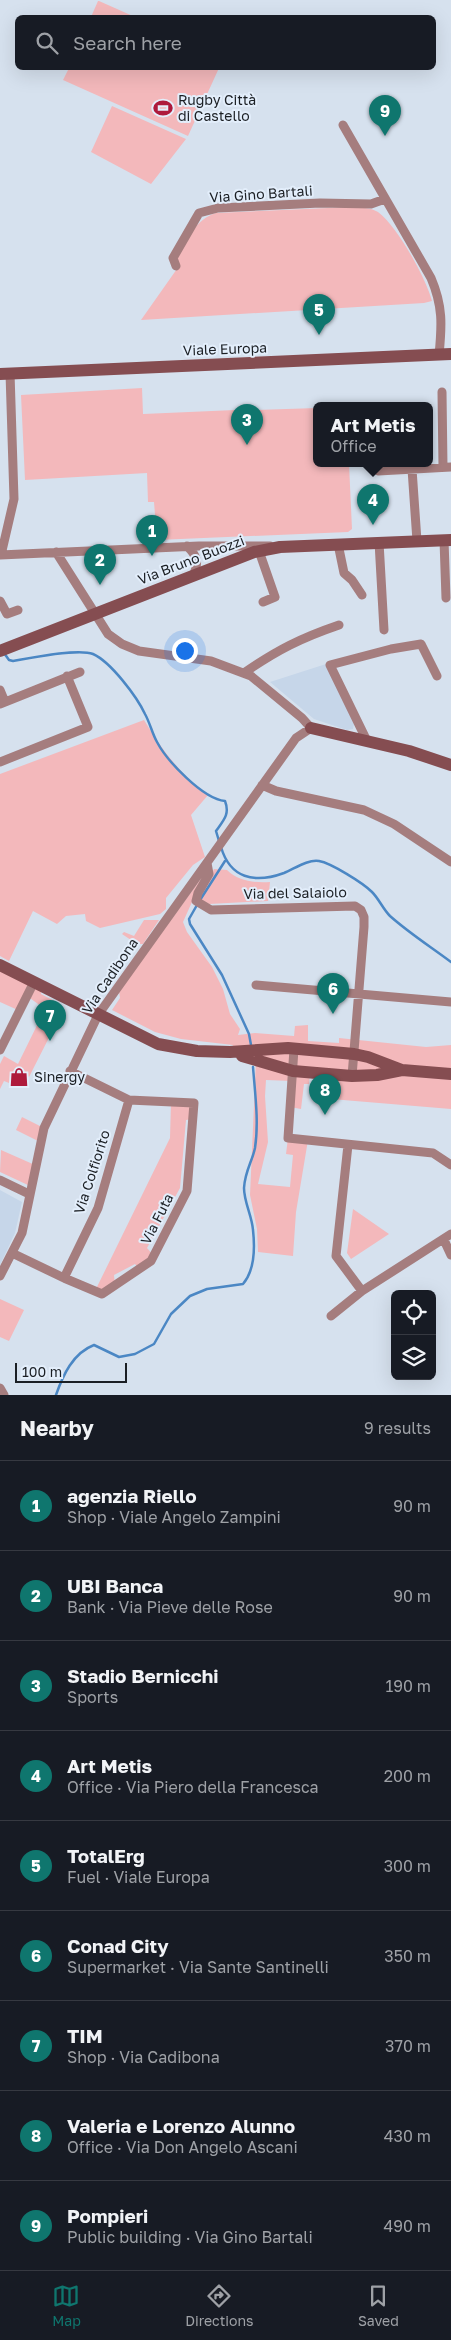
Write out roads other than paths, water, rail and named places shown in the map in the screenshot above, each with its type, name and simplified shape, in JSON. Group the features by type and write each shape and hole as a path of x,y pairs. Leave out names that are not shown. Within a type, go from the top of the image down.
{"main road":[{"name":"Viale Europa","path":"5,373 445,355"},
{"name":"Via Bruno Buozzi","path":"6,649 194,574 259,551 280,547 312,545 447,540"},
{"path":"310,728 367,741 451,765"},
{"path":"0,965 158,1044 181,1049 230,1052 294,1049 354,1054 368,1057 402,1070"},
{"path":"230,1052 292,1071 352,1076 377,1075 402,1070 451,1074"}],"street":[{"path":"343,125 431,278 440,299 445,355"},
{"name":"Via Gino Bartali","path":"176,266 173,258 199,213 218,208 320,203 372,204 385,198"},
{"path":"441,316 451,311"},
{"path":"5,373 14,499 1,555 187,546 260,545 280,547"},
{"path":"378,471 447,467 442,392"},
{"path":"412,468 417,541"},
{"path":"446,598 447,540"},
{"path":"379,542 384,630"},
{"path":"338,544 344,573 352,580 362,595"},
{"path":"187,546 197,558 198,563 194,574"},
{"path":"259,551 275,598 263,602"},
{"path":"56,552 108,634 122,644 139,651 211,661 251,676 302,718 310,728"},
{"path":"0,601 7,614 18,610"},
{"path":"244,673 272,654 300,639 339,625"},
{"path":"367,741 330,665 392,649 421,644 437,676"},
{"path":"0,690 2,703 80,672"},
{"path":"0,762 88,727 67,676"},
{"name":"Via Cadibona","path":"0,1276 23,1228 44,1128 98,1015 296,738 310,728"},
{"path":"262,785 276,791 364,810 394,824 451,862"},
{"name":"Via del Salaiolo","path":"207,863 209,874 198,894 196,902 212,910 338,906 355,906 361,910 364,917 364,926 352,1076"},
{"path":"0,1050 34,982"},
{"path":"256,986 451,1002"},
{"path":"294,1049 288,1138 434,1153 451,1165"},
{"name":"Via Futa","path":"12,1253 102,1294 151,1261 187,1191 194,1103 129,1100 70,1071"},
{"name":"Via Colfiorito","path":"64,1278 98,1208 129,1100"},
{"path":"348,1145 336,1256 362,1290"},
{"path":"0,1180 29,1194"},
{"path":"331,1316 362,1290 447,1237 451,1255"},
{"path":"0,1388 4,1395"}],"waterway":[{"path":"4,653 9,660 13,661 54,654 86,652 93,654 108,664 136,699 147,717 157,742 169,759 186,778 206,794 225,801 227,810 224,820 216,831 219,841"},
{"path":"221,847 230,866 237,872 253,878 263,878 284,873 310,861 319,861 331,865 368,888 390,916 451,962"},
{"path":"200,900 225,861"},
{"path":"197,905 189,919 190,924 222,975 249,1034 251,1045"},
{"path":"56,1395 62,1380 80,1353 94,1345 119,1357 135,1354 154,1344 171,1314 190,1296 207,1289 243,1284 247,1278 252,1266 254,1251 254,1237 244,1188 255,1148 257,1128 253,1067"}],"place":[{"name":"Rugby Città di Castello","path":"163,108"},
{"name":"Pompieri","path":"385,136"},
{"name":"TotalErg","path":"319,335"},
{"name":"Stadio Bernicchi","path":"247,445"},
{"name":"Art Metis","path":"373,525"},
{"name":"agenzia Riello","path":"152,556"},
{"name":"UBI Banca","path":"100,585"},
{"name":"Conad City","path":"333,1014"},
{"name":"TIM","path":"50,1041"},
{"name":"Sinergy","path":"19,1077"},
{"name":"Valeria e Lorenzo Alunno","path":"325,1115"}]}
